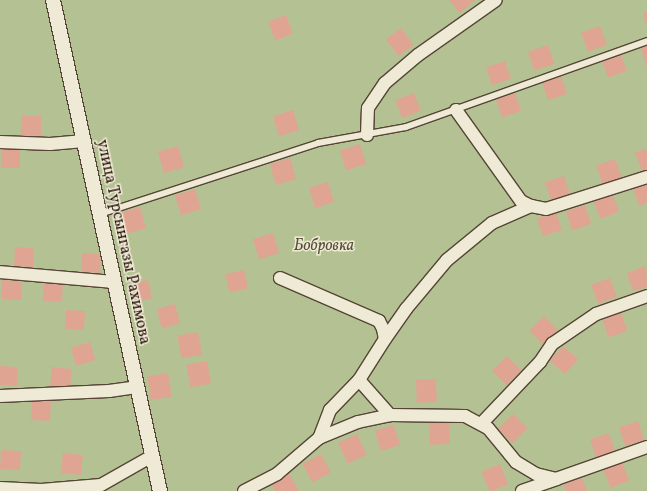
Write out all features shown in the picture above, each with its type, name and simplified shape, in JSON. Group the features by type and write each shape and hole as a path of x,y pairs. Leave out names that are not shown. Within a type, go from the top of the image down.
{"street":[{"name":"улица Турсынгазы Рахимова","path":"53,0 64,62 84,141 160,491"},
{"path":"367,135 368,108 385,83 418,55 490,2"},
{"path":"456,110 520,200 531,206 546,209 647,177"},
{"path":"0,142 50,144 84,141"},
{"path":"319,438 330,410 359,380 406,309 447,260 492,223 531,206"},
{"path":"0,272 114,282"},
{"path":"280,278 379,321 385,339"},
{"path":"481,424 535,366 552,344 596,314 647,296"},
{"path":"359,380 390,415"},
{"path":"0,396 109,391 137,387"},
{"path":"244,491 277,474 319,438 358,422 390,415 465,416 488,428 516,462 536,474 556,479"},
{"path":"522,491 647,448"},
{"path":"0,488 41,490 101,484 152,456"}],"lane":[{"path":"99,214 318,143 406,127 647,41"}],"green space":[{"name":"Бобровка","path":"0,0 647,0 647,491 0,491"}],"building":[{"path":"449,0 475,0 460,13"},
{"path":"647,12 647,25 643,13"},
{"path":"286,15 293,34 275,40 268,21"},
{"path":"600,26 607,45 588,52 581,33"},
{"path":"401,28 414,45 398,56 386,39"},
{"path":"647,43 647,67 640,46"},
{"path":"548,45 554,64 534,71 528,51"},
{"path":"620,52 627,71 608,78 601,59"},
{"path":"505,61 511,79 492,85 486,67"},
{"path":"561,76 567,94 548,100 542,82"},
{"path":"414,93 421,111 402,118 395,100"},
{"path":"515,93 521,111 502,117 496,99"},
{"path":"293,110 299,130 279,136 273,116"},
{"path":"21,116 41,116 41,135 21,135"},
{"path":"360,144 366,164 346,170 340,150"},
{"path":"178,146 184,167 164,173 158,152"},
{"path":"1,149 20,149 20,168 1,168"},
{"path":"647,149 647,169 642,171 635,152"},
{"path":"290,158 296,179 276,185 270,164"},
{"path":"615,159 622,178 603,185 596,166"},
{"path":"564,176 570,195 551,201 545,182"},
{"path":"328,182 334,202 315,208 309,188"},
{"path":"647,183 647,203 639,206 633,187"},
{"path":"195,189 201,209 181,215 175,195"},
{"path":"612,193 619,212 600,219 593,200"},
{"path":"585,205 591,224 572,230 566,211"},
{"path":"140,207 146,228 126,234 120,213"},
{"path":"556,212 562,230 543,236 537,218"},
{"path":"273,233 279,253 259,259 253,239"},
{"path":"15,247 34,248 33,267 14,266"},
{"path":"82,253 101,254 100,273 81,272"},
{"path":"646,266 647,287 633,291 627,273"},
{"path":"244,270 248,289 229,293 225,274"},
{"path":"610,278 617,297 598,304 591,285"},
{"path":"2,280 22,281 21,300 1,299"},
{"path":"148,280 152,299 133,303 129,284"},
{"path":"44,282 63,283 62,302 43,301"},
{"path":"175,304 180,323 162,328 157,309"},
{"path":"66,310 85,311 84,330 65,329"},
{"path":"621,312 627,331 608,337 602,318"},
{"path":"544,316 558,330 543,345 529,331"},
{"path":"198,332 202,355 181,358 177,336"},
{"path":"90,342 95,360 76,366 71,348"},
{"path":"563,346 578,359 565,374 550,361"},
{"path":"507,356 521,370 506,385 492,371"},
{"path":"207,361 211,384 190,387 186,365"},
{"path":"0,366 18,367 17,386 0,385"},
{"path":"52,367 72,369 70,389 50,387"},
{"path":"168,373 172,397 151,400 147,376"},
{"path":"436,379 437,402 417,403 416,380"},
{"path":"32,401 51,402 50,421 31,420"},
{"path":"513,414 527,428 512,443 498,429"},
{"path":"449,420 450,444 430,445 429,421"},
{"path":"638,421 644,440 625,446 619,427"},
{"path":"394,425 400,445 381,451 375,431"},
{"path":"609,433 615,451 596,457 590,439"},
{"path":"357,434 367,455 348,464 338,443"},
{"path":"1,450 21,451 20,470 0,469"},
{"path":"63,453 83,455 81,475 61,473"},
{"path":"321,454 331,473 312,482 302,464"},
{"path":"621,460 629,480 611,488 602,467"},
{"path":"500,464 508,484 489,491 481,471"},
{"path":"288,472 299,491 275,491 270,482"},
{"path":"580,473 587,491 566,491 561,480"}]}
